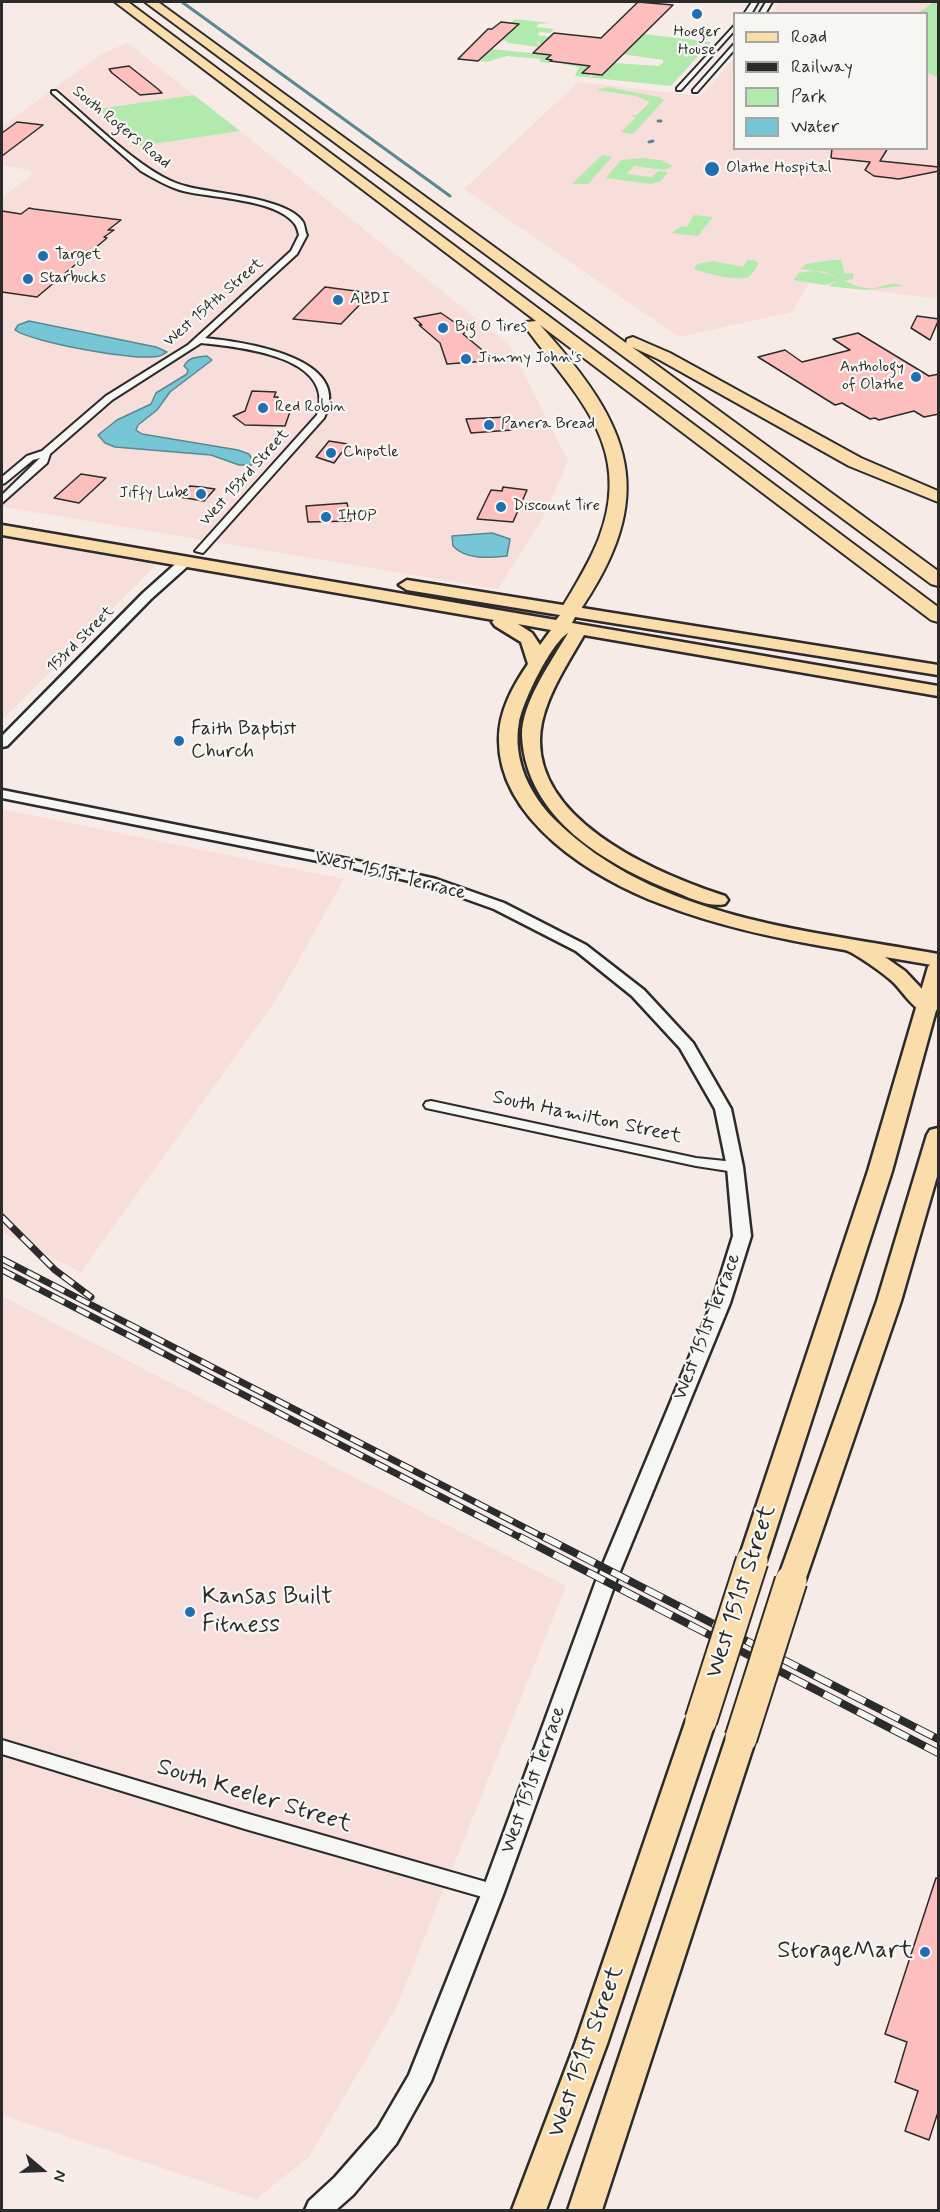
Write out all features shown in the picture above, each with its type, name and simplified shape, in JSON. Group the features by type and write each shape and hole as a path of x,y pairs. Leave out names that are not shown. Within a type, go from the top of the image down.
{"highway":[{"path":"121,2 939,616"},
{"path":"151,2 939,580"},
{"path":"482,273 553,347 594,405 615,447 619,464 619,486 614,524 607,542 570,611"},
{"path":"586,321 664,356 863,465 939,497"}],"main road":[{"path":"2,515 200,551 938,670"},
{"path":"2,530 939,691"},
{"path":"570,611 570,629 565,654 540,702 531,735 538,774 557,806 587,836 622,860 652,875 710,898 780,915 939,946"},
{"path":"485,614 526,636 532,642 536,663"},
{"path":"570,629 552,644 536,663 513,711 509,725 509,751 512,767 523,792 543,820 557,834 608,871 677,903 732,920 939,960"},
{"path":"565,654 583,647 636,639"},
{"path":"853,944 898,975 928,1006"},
{"name":"West 151st Street","path":"529,2211 591,2043 701,1720 880,1171 939,967"},
{"name":"West 151st Street","path":"585,2211 791,1581 889,1301 939,1135"}],"street":[{"path":"679,89 733,30"},
{"path":"695,91 733,48"},
{"name":"South Rogers Road","path":"54,92 144,169 161,179 187,190 274,208 292,216 304,229"},
{"name":"West 154th Street","path":"2,481 30,458 45,453 109,398 166,364 198,340 294,252 303,240 304,229"},
{"name":"West 153rd Street","path":"198,340 250,347 277,354 308,371 324,388 326,396 321,416 200,551"},
{"name":"West 154th Street","path":"2,500 44,461 45,453"},
{"name":"153rd Street","path":"2,743 147,596 185,562"},
{"name":"West 151st Terrace","path":"2,794 353,864 431,882 509,911 581,948 638,993 687,1046 723,1109 735,1167 742,1236 722,1303 610,1570 493,1892 419,2081 387,2136 344,2186 318,2211"},
{"name":"South Hamilton Street","path":"431,1105 696,1162 735,1167"},
{"name":"South Keeler Street","path":"2,1747 245,1821 493,1892"}],"shaded area":[{"name":"Olathe Hospital","path":"780,2 938,2 938,299 809,283 792,312 679,337 464,189 578,82 701,96 733,59 733,150 928,150 928,12 773,12"},
{"path":"128,43 194,95 99,109 136,140 134,147 240,131 509,344 568,461 543,518 498,589 2,507 2,197 28,178 33,171 2,165 2,126 103,53"},
{"path":"2,537 156,565 2,720"},
{"path":"2,809 344,879 278,997 81,1272 2,1232"},
{"path":"2,1296 566,1586 397,2006 309,2157 256,2199 2,2115"}],"green space":[{"path":"934,2 938,2 938,78 928,73 928,12 919,12"},
{"path":"515,19 550,23 539,24 536,27 554,29 550,33 540,32 537,35 550,37 542,45 536,40 540,47 507,43 501,40 518,24 511,23"},
{"path":"603,29 711,42 671,86 575,76 579,67 563,64 566,62 594,62 583,73 590,74 591,77 602,75 614,63 659,66 663,63 663,60 622,54 613,39 600,38 608,30"},
{"path":"490,49 551,55 547,59 552,60 549,63 539,62 541,59 507,56 487,62 478,61"},
{"path":"608,87 664,100 633,134 621,132 636,117 629,115 637,115 650,102 636,96 596,90"},
{"path":"194,95 240,131 134,147 130,141 135,139 98,109"},
{"path":"593,153 612,157 588,184 572,184 602,155"},
{"path":"642,158 661,160 673,166 664,170 634,166 627,174 652,177 658,171 668,172 661,181 651,184 606,178 621,160"},
{"path":"694,215 713,217 698,236 671,233 682,226 687,227"},
{"path":"747,260 758,264 751,275 745,278 722,277 694,269 697,264 713,261 743,267"},
{"path":"841,260 845,274 853,273 853,279 844,281 825,272 800,269 806,264"},
{"path":"812,271 866,288 890,284 903,286 864,290 828,286 838,281 824,285 794,280 798,273"}],"water":[{"path":"29,321 156,347 167,352 160,356 148,357 109,354 41,340 15,330 18,325"},
{"path":"207,356 212,360 170,392 157,410 138,425 136,430 142,434 238,450 249,454 254,462 252,465 239,465 211,455 115,447 105,443 98,435 117,420 151,404 156,393 187,374 188,370 184,366 188,361"},
{"path":"492,533 510,539 507,556 471,556 458,551 453,546 452,536"}],"building":[{"path":"638,2 673,5 602,75 582,73 590,66 550,61 552,60 546,59 551,55 533,53 554,33 601,38"},
{"path":"501,22 519,24 478,61 458,59 488,29 492,29"},
{"path":"129,66 162,93 140,95 109,69"},
{"path":"17,122 43,125 2,156 2,133"},
{"path":"832,150 887,150 880,161 939,167 939,171 899,179 874,176 865,170 870,162 831,158"},
{"name":"Target","path":"29,208 121,220 108,230 114,230 104,237 107,238 37,297 2,292 2,211 21,214"},
{"name":"ALDI","path":"325,287 371,293 341,324 293,319"},
{"path":"441,313 467,331 463,334 481,349 486,361 447,364 440,343 414,318"},
{"path":"917,316 939,319 930,340 911,328"},
{"name":"Anthology of Olathe","path":"858,333 929,376 939,374 939,414 924,417 914,411 879,420 870,419 842,403 835,405 758,357 785,350 802,362 850,350 833,339"},
{"name":"Red Robin","path":"252,391 276,392 274,397 278,397 275,406 278,406 277,409 291,409 285,426 245,425 233,416 245,411"},
{"name":"Panera Bread","path":"507,417 512,430 471,433 466,419"},
{"name":"Chipotle","path":"329,441 348,444 334,463 316,457"},
{"path":"81,474 106,478 79,503 54,498"},
{"name":"Jiffy Lube","path":"190,486 215,489 204,501 179,497"},
{"name":"Discount Tire","path":"503,487 527,490 513,522 477,519 491,490 502,491"},
{"name":"IHOP","path":"347,503 351,521 308,522 306,506"},
{"name":"StorageMart","path":"936,1878 939,1879 939,2109 929,2140 905,2131 918,2091 895,2082 907,2042 885,2034"}],"waterway":[{"path":"182,2 450,196"},
{"path":"649,142 653,141"}],"railway":[{"path":"2,1217 55,1270 91,1297"},
{"path":"2,1259 547,1539"},
{"path":"2,1270 523,1539"},
{"path":"520,1537 938,1753"},
{"path":"544,1537 938,1739"}],"place":[{"name":"Hoeger House","path":"697,14"},
{"name":"Olathe Hospital","path":"712,169"},
{"name":"Target","path":"43,256"},
{"name":"Starbucks","path":"28,279"},
{"name":"ALDI","path":"338,300"},
{"name":"Big O Tires","path":"443,328"},
{"name":"Jimmy John's","path":"466,359"},
{"name":"Anthology of Olathe","path":"916,377"},
{"name":"Red Robin","path":"263,408"},
{"name":"Panera Bread","path":"489,425"},
{"name":"Chipotle","path":"331,453"},
{"name":"Jiffy Lube","path":"201,494"},
{"name":"Discount Tire","path":"501,507"},
{"name":"IHOP","path":"326,517"},
{"name":"Faith Baptist Church","path":"179,741"},
{"name":"Kansas Built Fitness","path":"190,1612"},
{"name":"StorageMart","path":"925,1952"}]}
